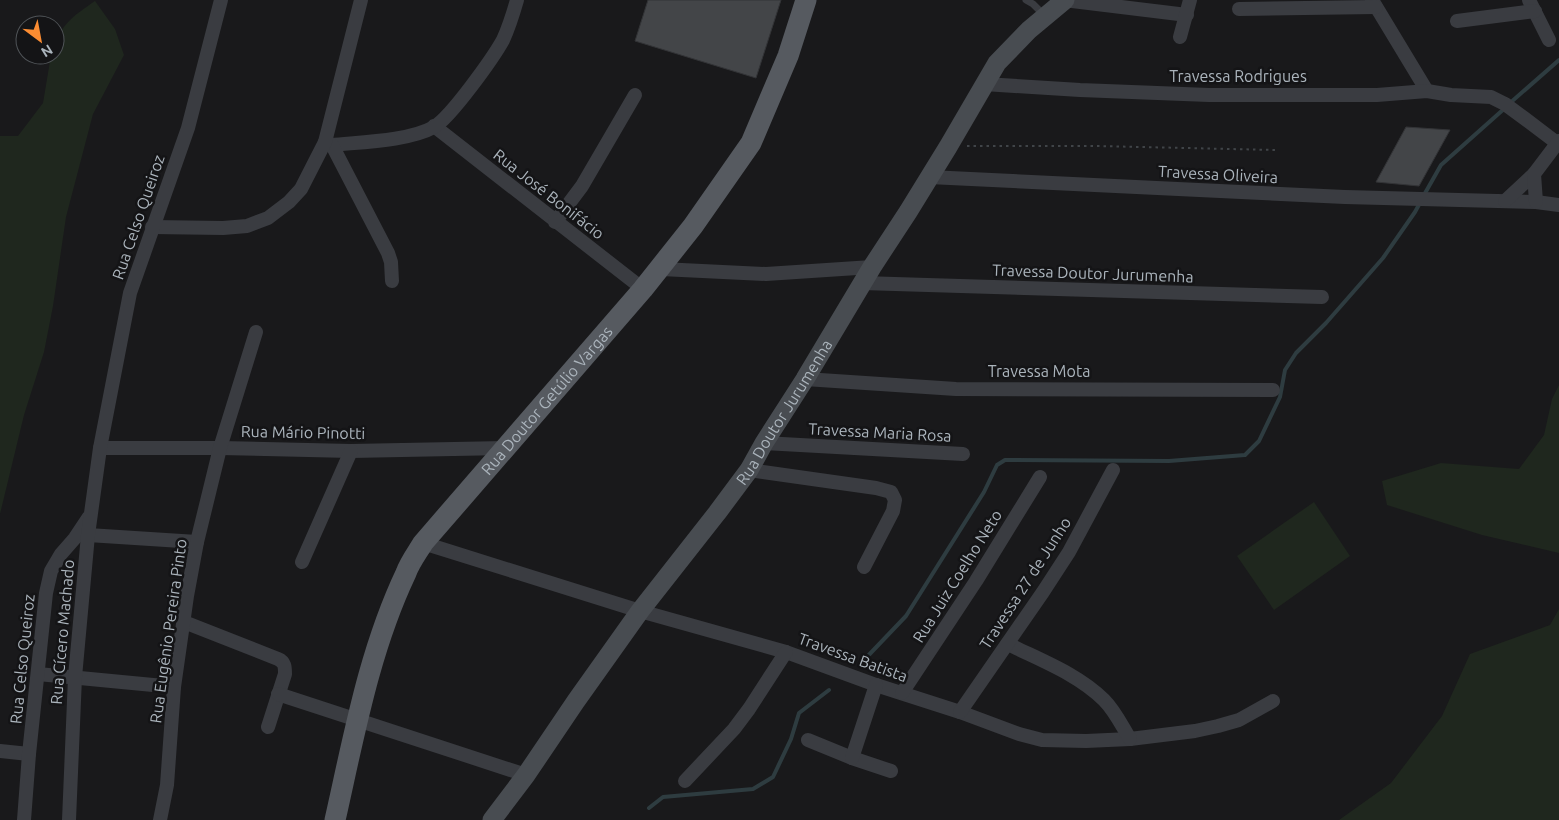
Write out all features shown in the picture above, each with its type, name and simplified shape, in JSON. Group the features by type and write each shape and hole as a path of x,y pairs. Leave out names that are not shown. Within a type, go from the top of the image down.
{"main road":[{"name":"Rua Doutor Getúlio Vargas","path":"335,820 373,658 406,571 423,543 644,289 693,226 751,143 788,56 806,0"},
{"name":"Rua Doutor Jurumenha","path":"492,820 526,776 640,611 749,470 867,275 930,178 998,63 1029,30 1064,0"}],"street":[{"name":"Rua Celso Queiroz","path":"100,448 130,293 188,128 221,0"},
{"path":"152,227 223,228 246,226 268,218 289,202 301,189 329,143 361,0"},
{"path":"329,143 388,140 420,133 434,126 456,104 488,63 502,40 517,0"},
{"path":"1064,0 1187,15"},
{"path":"1180,37 1190,0"},
{"path":"1239,9 1374,4 1427,91"},
{"path":"1457,21 1532,6 1549,40"},
{"name":"Travessa Rodrigues","path":"984,84 1208,95 1377,95 1427,91 1450,96 1491,97 1505,104 1558,142"},
{"path":"555,222 582,186 635,95"},
{"name":"Rua José Bonifácio","path":"434,126 555,222 644,289"},
{"path":"1505,200 1534,174 1558,142"},
{"path":"329,143 388,254 391,262 392,281"},
{"path":"1534,174 1536,202"},
{"name":"Travessa Oliveira","path":"930,178 1345,197 1505,200 1559,205"},
{"name":"Travessa Doutor Jurumenha","path":"661,269 766,274 867,275 1322,297"},
{"name":"Rua Eugênio Pereira Pinto","path":"160,820 167,785 174,687 197,542 220,448 256,332"},
{"name":"Travessa Mota","path":"805,379 956,388 1273,390"},
{"name":"Travessa Maria Rosa","path":"764,443 963,454"},
{"name":"Rua Mário Pinotti","path":"100,448 351,451 505,448"},
{"name":"Rua Cícero Machado","path":"69,820 75,677 90,515 100,448"},
{"path":"302,562 351,451"},
{"path":"749,470 876,488 891,492 895,500 893,511 864,567"},
{"name":"Travessa 27 de Junho","path":"960,712 1069,552 1113,470"},
{"name":"Rua Juiz Coelho Neto","path":"902,693 976,581 1040,477"},
{"name":"Rua Celso Queiroz","path":"24,820 46,593 52,571 61,554 90,515"},
{"path":"88,535 197,542"},
{"name":"Travessa Batista","path":"423,543 640,611 786,652 876,685 960,712 1019,734 1042,740 1130,739 1218,726 1239,720 1273,701"},
{"path":"184,622 281,660 285,667 268,727"},
{"path":"1008,644 1068,674 1088,687 1104,700 1130,739"},
{"path":"685,782 734,729 786,652"},
{"path":"38,674 174,687"},
{"path":"852,758 876,685"},
{"path":"278,694 526,776"},
{"path":"808,740 891,771"},
{"path":"0,751 29,754"}],"lane":[{"path":"1026,0 1045,16"}],"path":[{"path":"948,147 1096,146 1275,150"}],"shaded area":[{"path":"95,1 115,29 124,55 93,114 66,217 44,352 24,415 0,514 0,136 18,136 43,103 49,65 65,65 65,26 80,11"},
{"path":"1559,385 1559,553 1482,535 1387,505 1382,481 1441,463 1519,469 1544,435 1552,399"},
{"path":"1314,502 1350,556 1274,610 1237,556"},
{"path":"1559,609 1559,820 1339,820 1391,783 1442,716 1470,654 1550,625"}],"building":[{"path":"648,0 781,0 756,78 635,41"},
{"path":"1406,127 1450,130 1419,186 1376,182"}],"waterway":[{"path":"1510,103 1559,60"},
{"path":"1424,195 1441,165 1505,108"},
{"path":"864,660 906,616 984,492 997,465 1005,460 1169,461 1245,455 1259,441 1280,397 1285,370 1296,353 1326,323 1383,258 1421,201"},
{"path":"649,808 663,797 753,789 773,777 791,739 799,713 829,690"}]}
